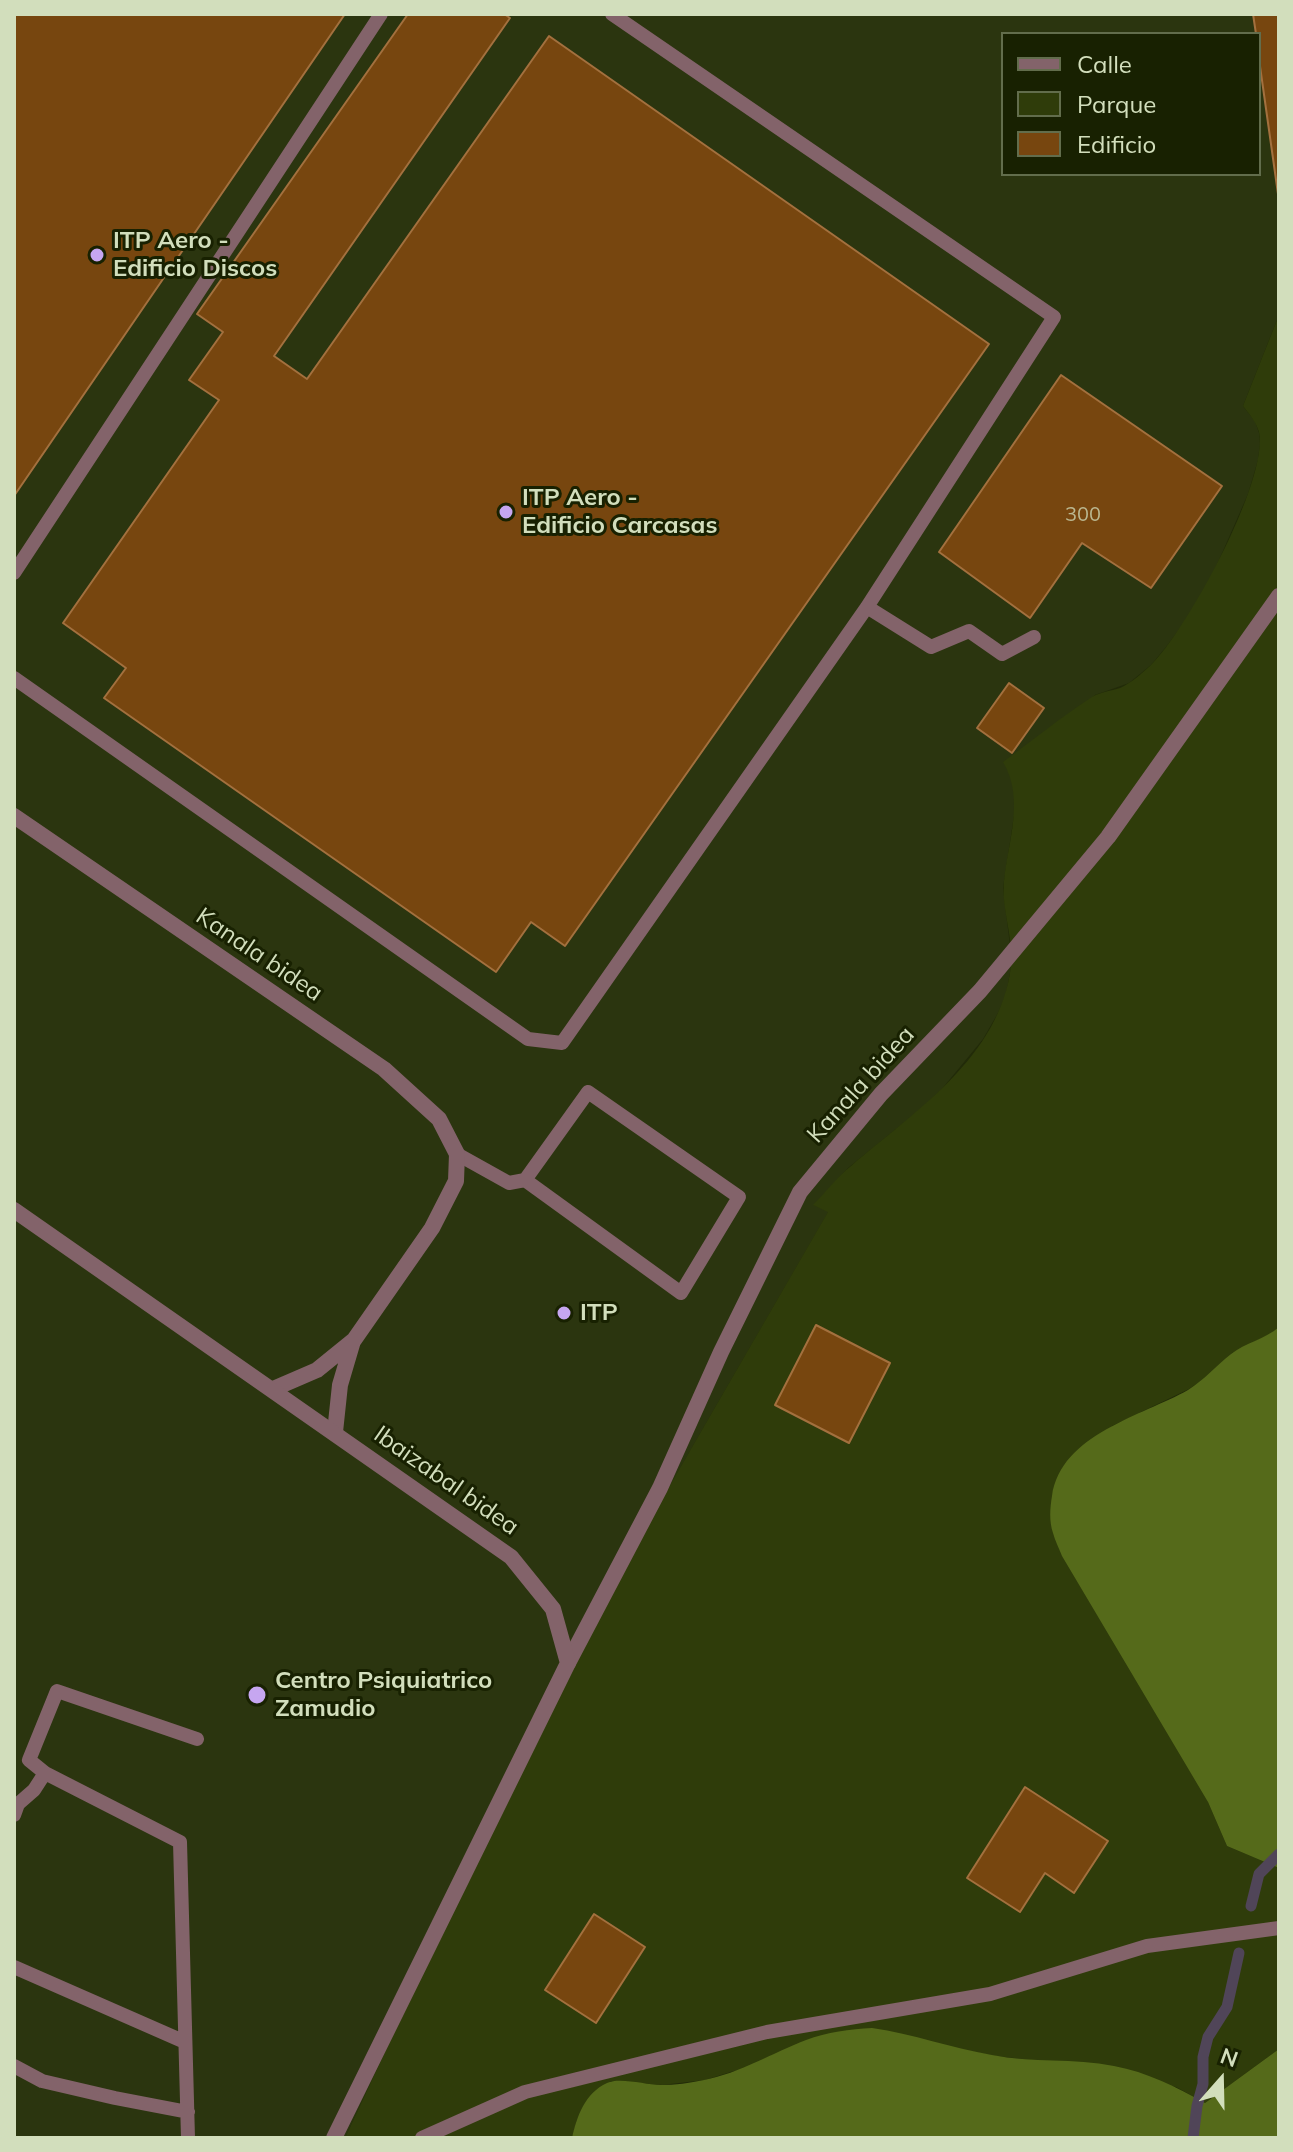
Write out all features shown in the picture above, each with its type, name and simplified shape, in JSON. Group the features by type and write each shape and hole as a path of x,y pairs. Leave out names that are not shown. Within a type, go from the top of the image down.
{"street":[{"name":"Kanala bidea","path":"568,1663 660,1488 721,1352 800,1192 881,1094 980,991 1108,837 1279,596"},
{"name":"Kanala bidea","path":"14,816 384,1069 439,1119 457,1154"},
{"path":"273,1389 317,1370 354,1340 432,1228 456,1181 457,1154"},
{"name":"Ibaizabal bidea","path":"14,1210 511,1557 553,1609 568,1663"},
{"path":"335,1432 340,1385 354,1340"},
{"path":"334,2138 568,1663"}],"lane":[{"path":"14,573 381,14"},
{"path":"14,678 528,1039 562,1043 867,607 1054,317 612,14"},
{"path":"867,607 931,647 969,631 1002,654 1034,637"},
{"path":"457,1154 509,1183 525,1180 588,1092 739,1197 681,1293 525,1180"},
{"path":"188,2138 180,1842 45,1773 29,1760 57,1691 197,1739"},
{"path":"15,1807 34,1790 45,1773"},
{"path":"422,2138 525,2092 767,2032 990,1994 1147,1946 1279,1928"},
{"path":"14,1967 185,2042"},
{"path":"14,2066 42,2081 188,2112"}],"shaded area":[{"path":"14,14 1279,14 1279,315 1243,406 1255,421 1259,433 1258,460 1248,494 1212,576 1184,623 1151,665 1129,683 1095,695 1011,776 1015,797 1014,816 1003,888 1012,962 1006,995 998,1013 983,1039 941,1090 848,1168 814,1205 829,1211 562,1672 345,2138 14,2138"}],"green space":[{"path":"1279,315 1279,1327 1232,1353 1189,1389 1112,1426 1208,1802 1227,1846 1279,1868 1279,2049 1205,2103 1176,2087 969,2051 734,2071 705,2080 662,2085 611,2081 577,2120 572,2138 345,2138 562,1672 828,1212 813,1205 846,1170 951,1080 990,1028 1004,998 1011,966 1004,892 1014,805 1010,776 1003,762 1092,697 1120,688 1136,678 1150,666 1184,622 1222,554 1251,484 1259,454 1259,432 1243,406"},
{"path":"1279,1327 1279,1868 1227,1846 1208,1802 1062,1556 1050,1514 1059,1475 1071,1457 1087,1442 1188,1390 1237,1350"},
{"path":"872,2028 1007,2057 1084,2062 1126,2069 1161,2081 1205,2103 1279,2049 1279,2138 572,2138 579,2114 588,2099 599,2087 612,2081 666,2085 704,2080 743,2068 814,2037"}],"building":[{"name":"ITP Aero - Edificio Discos","path":"14,14 345,14 14,496"},
{"name":"ITP Aero - Edificio Carcasas","path":"408,14 504,14 510,18 274,356 307,379 549,36 989,344 565,946 531,922 496,972 104,698 126,668 63,623 219,400 189,380 223,332 197,314"},
{"path":"1253,14 1279,14 1279,201 1261,73 1261,32 1256,32"},
{"path":"1061,375 1222,486 1151,588 1082,543 1030,618 939,552"},
{"path":"1009,683 1044,708 1012,753 977,728"},
{"path":"816,1325 890,1363 849,1443 775,1405"},
{"path":"1025,1787 1108,1841 1074,1893 1045,1873 1020,1912 967,1878"},
{"path":"594,1914 645,1947 596,2023 545,1990"}],"waterway":[{"path":"1251,1906 1259,1874 1279,1854"},
{"path":"1193,2138 1203,2084 1203,2057 1208,2037 1227,2007 1239,1953"}],"place":[{"name":"ITP Aero - Edificio Discos","path":"97,255"},
{"name":"ITP Aero - Edificio Carcasas","path":"506,512"},
{"name":"ITP","path":"564,1313"},
{"name":"Centro Psiquiatrico Zamudio","path":"257,1695"}]}
